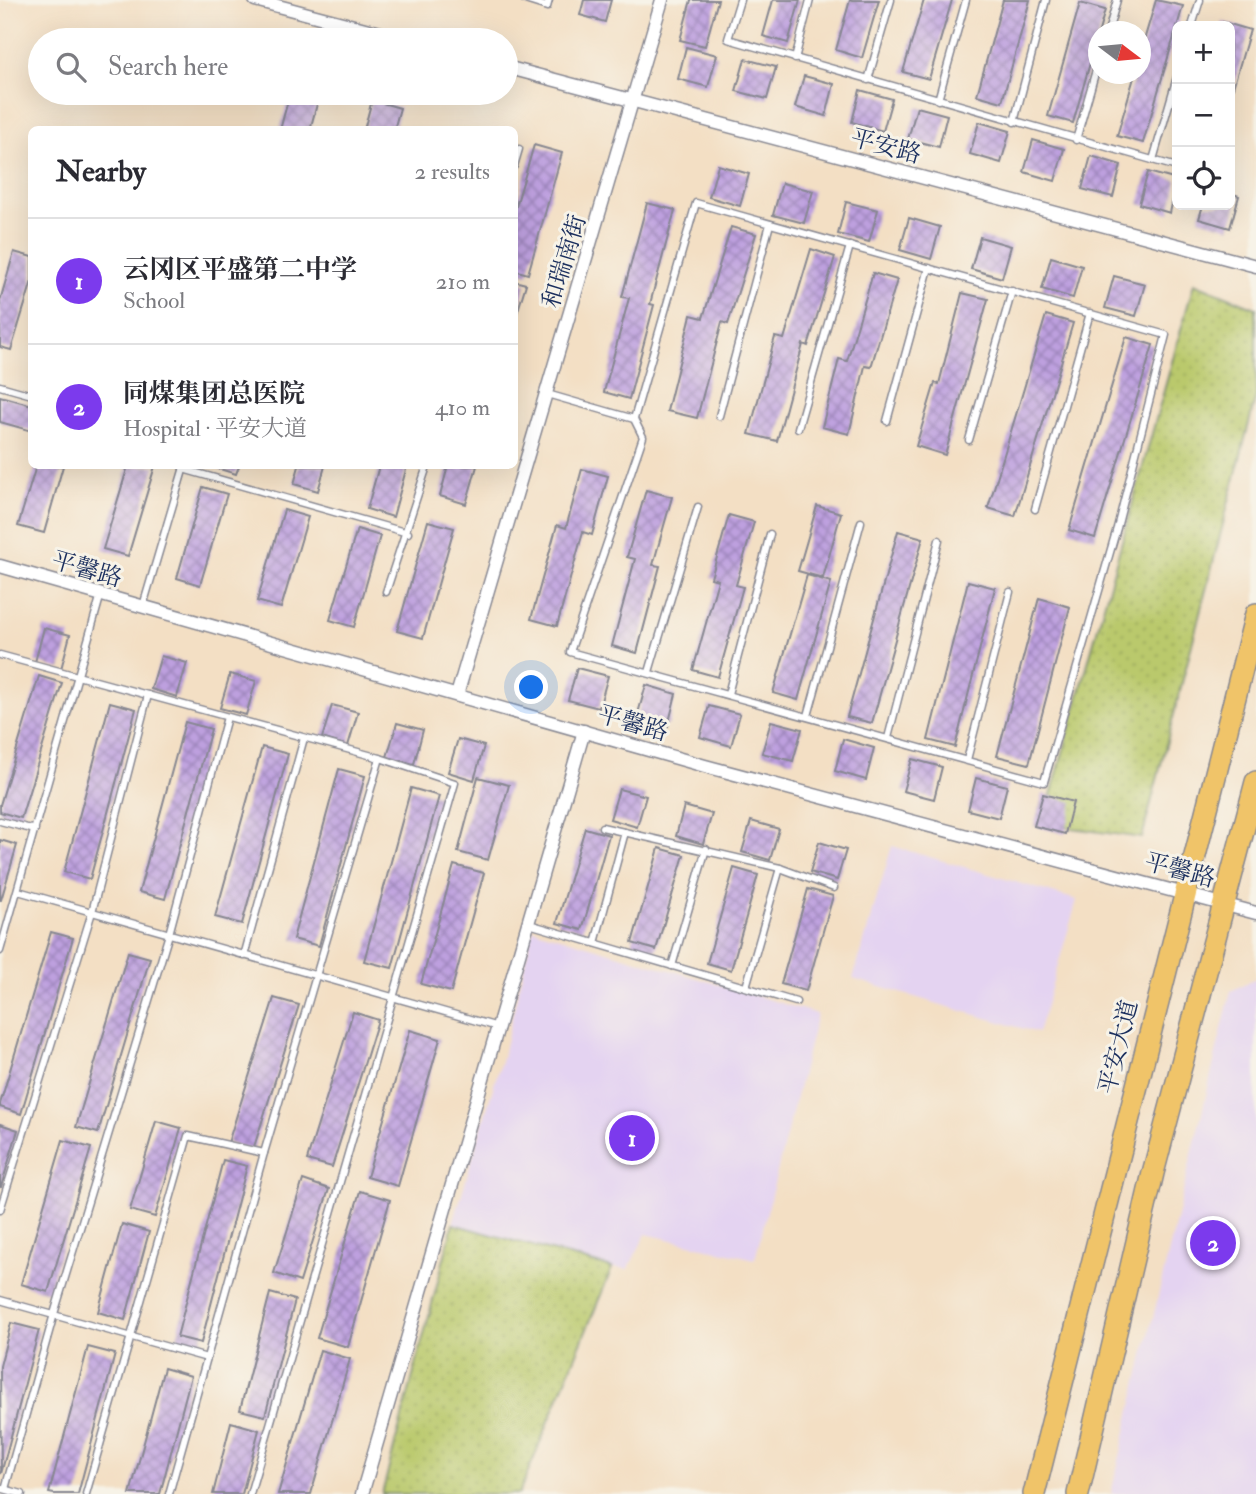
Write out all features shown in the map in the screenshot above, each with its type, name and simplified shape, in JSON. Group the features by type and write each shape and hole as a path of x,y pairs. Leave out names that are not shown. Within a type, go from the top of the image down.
{"main road":[{"name":"平安大道","path":"1034,1494 1256,614"},
{"path":"1078,1494 1153,1173 1256,782"}],"street":[{"path":"255,0 361,28"},
{"name":"和瑞南街","path":"457,695 662,0"},
{"name":"平安路","path":"518,70 1256,267"},
{"name":"平馨路","path":"0,566 584,731 1256,913"},
{"path":"362,1494 584,731"}],"lane":[{"path":"525,0 547,7 549,0"},
{"path":"740,0 728,39 1172,166"},
{"path":"795,58 810,0"},
{"path":"868,80 891,0"},
{"path":"938,100 966,0"},
{"path":"1014,122 1046,0"},
{"path":"1111,21 1117,0"},
{"path":"1194,21 1200,0"},
{"path":"1076,140 1092,84"},
{"path":"1153,160 1175,84"},
{"path":"696,203 770,224 1166,335 1117,528 1044,782 570,652 643,437 634,418 696,203"},
{"path":"719,416 770,224"},
{"path":"798,428 850,246"},
{"path":"887,421 929,268"},
{"path":"969,440 1012,291"},
{"path":"1035,509 1090,313"},
{"path":"0,386 28,394"},
{"path":"547,394 634,418"},
{"path":"143,606 183,469"},
{"path":"191,469 408,533"},
{"path":"386,592 408,533 426,469"},
{"path":"649,672 698,507"},
{"path":"808,716 861,522"},
{"path":"728,694 770,534"},
{"path":"888,738 939,540"},
{"path":"967,760 1010,592"},
{"path":"0,951 101,594"},
{"path":"0,655 380,758 455,783 250,1494"},
{"path":"0,1210 92,912 148,695"},
{"path":"22,1494 3,1489 169,934 227,717"},
{"path":"244,956 304,738"},
{"path":"169,1494 264,1153 318,977 380,758"},
{"path":"0,821 35,830"},
{"path":"602,827 780,868 834,888"},
{"path":"595,943 625,832"},
{"path":"672,966 706,849"},
{"path":"746,987 780,868"},
{"path":"18,891 498,1027"},
{"path":"528,924 796,1002"},
{"path":"86,1494 188,1136 264,1153"},
{"path":"0,1300 207,1358"}],"shaded area":[{"path":"892,846 1077,900 1038,1033 853,979"},
{"path":"533,929 817,1014 755,1259 646,1234 628,1269 612,1268 453,1224 504,1051"},
{"path":"1256,978 1256,1494 1111,1494 1231,991"}],"green space":[{"path":"1194,283 1256,308 1256,396 1142,838 1043,824"},
{"path":"453,1224 612,1268 519,1494 382,1494"}],"building":[{"path":"584,0 611,0 605,22 580,15"},
{"path":"691,0 718,0 705,46 680,40"},
{"path":"773,0 800,0 788,43 763,36"},
{"path":"850,0 879,0 862,58 836,50"},
{"path":"924,0 952,0 929,79 903,72"},
{"path":"1003,0 1030,0 1002,102 977,95"},
{"path":"1156,0 1183,6 1179,21 1172,21 1172,44 1143,143 1117,136 1132,84 1151,84 1150,21"},
{"path":"1080,3 1105,10 1102,21 1088,21 1088,70 1073,123 1048,116"},
{"path":"1235,26 1250,30 1235,81"},
{"path":"686,47 717,55 708,87 678,79"},
{"path":"745,59 776,67 767,99 736,91"},
{"path":"804,76 834,84 826,116 795,107"},
{"path":"860,90 892,99 883,131 852,122"},
{"path":"287,105 317,105 311,126 281,126"},
{"path":"371,105 400,108 395,126 365,126"},
{"path":"917,107 947,115 939,147 908,139"},
{"path":"979,122 1010,131 1001,163 970,154"},
{"path":"1033,140 1064,149 1055,181 1024,172"},
{"path":"534,145 562,153 528,274 518,271 518,199"},
{"path":"1091,156 1121,165 1113,197 1082,189"},
{"path":"718,165 749,174 740,206 709,197"},
{"path":"1148,172 1172,179 1170,213 1139,204"},
{"path":"782,183 813,191 804,223 773,215"},
{"path":"1235,195 1239,196 1230,228 1199,219 1202,210 1235,210"},
{"path":"846,202 878,210 869,242 838,234"},
{"path":"647,203 675,210 629,399 604,392 629,298 622,297"},
{"path":"909,218 940,227 931,259 900,250"},
{"path":"731,227 756,234 728,324 722,322 697,418 667,411 691,315 703,318"},
{"path":"980,237 1011,246 1002,278 971,269"},
{"path":"811,249 835,257 808,346 803,344 777,441 749,434 775,337 784,339"},
{"path":"14,252 28,256 28,294 11,350 0,347 0,301"},
{"path":"1051,257 1082,266 1073,298 1042,289"},
{"path":"873,273 897,280 871,367 865,366 849,434 822,427 839,359 847,361"},
{"path":"1114,276 1145,284 1136,316 1105,308"},
{"path":"518,282 526,284 518,310"},
{"path":"962,293 988,299 945,455 916,446 935,383 939,384"},
{"path":"1046,315 1073,323 1015,516 988,508"},
{"path":"1126,337 1153,345 1095,538 1069,530"},
{"path":"0,396 28,404 28,430 0,422"},
{"path":"35,469 62,469 44,533 18,526"},
{"path":"127,469 154,469 128,556 103,549"},
{"path":"220,469 238,469 236,474"},
{"path":"298,469 324,469 318,491 294,484"},
{"path":"378,469 406,469 393,517 367,509"},
{"path":"447,469 476,469 466,504 440,496"},
{"path":"582,469 608,476 592,535 583,532 557,626 531,619 557,525 566,528"},
{"path":"203,487 227,494 200,585 177,578"},
{"path":"646,490 672,497 653,565 660,566 637,653 612,646 635,559 627,557"},
{"path":"817,506 841,513 823,578 798,571"},
{"path":"284,510 308,517 281,608 257,601"},
{"path":"729,515 754,522 736,585 743,587 718,677 693,670 718,580 711,578"},
{"path":"428,521 454,528 423,638 397,631"},
{"path":"357,529 380,536 354,627 330,620"},
{"path":"898,531 923,538 872,723 847,717"},
{"path":"807,575 831,582 798,700 773,693"},
{"path":"968,581 995,588 955,747 928,740"},
{"path":"1039,598 1070,607 1029,764 997,756"},
{"path":"44,628 70,635 61,669 35,662"},
{"path":"161,656 187,663 177,697 151,689"},
{"path":"577,668 608,676 599,708 568,700"},
{"path":"230,674 256,681 246,715 220,708"},
{"path":"39,676 62,683 21,818 0,812 0,805"},
{"path":"646,685 676,694 668,726 637,717"},
{"path":"110,702 136,709 90,879 64,872"},
{"path":"332,705 358,712 348,746 322,738"},
{"path":"709,706 740,714 731,746 700,737"},
{"path":"771,721 802,729 793,761 762,753"},
{"path":"185,722 211,729 165,899 139,892"},
{"path":"397,723 423,730 414,764 387,757"},
{"path":"458,739 484,746 474,780 448,772"},
{"path":"843,739 874,748 866,780 835,771"},
{"path":"262,747 288,754 242,924 215,917"},
{"path":"912,759 942,767 934,799 903,791"},
{"path":"339,769 365,776 319,946 293,939"},
{"path":"478,777 509,785 488,860 458,852"},
{"path":"976,778 1007,786 999,818 968,810"},
{"path":"411,788 439,796 392,968 364,961"},
{"path":"619,789 646,796 637,827 610,819"},
{"path":"1043,794 1073,802 1065,834 1034,826"},
{"path":"684,806 712,814 703,844 676,836"},
{"path":"751,821 779,829 770,860 742,852"},
{"path":"585,828 609,835 582,930 557,923"},
{"path":"0,840 17,845 1,900 0,900"},
{"path":"819,842 846,850 837,880 810,872"},
{"path":"659,848 684,855 656,950 632,943"},
{"path":"454,865 484,873 451,992 421,984"},
{"path":"734,868 758,875 731,970 707,963"},
{"path":"808,889 833,896 806,991 781,984"},
{"path":"51,932 73,938 21,1114 0,1107 0,1104"},
{"path":"128,952 150,958 98,1133 76,1127"},
{"path":"274,998 299,1005 253,1150 228,1143"},
{"path":"353,1012 378,1020 332,1167 307,1160"},
{"path":"410,1030 440,1039 398,1186 367,1177"},
{"path":"156,1121 181,1128 155,1217 130,1210"},
{"path":"0,1124 18,1130 1,1187 0,1187"},
{"path":"63,1140 91,1148 48,1292 21,1284"},
{"path":"223,1160 247,1166 201,1343 177,1337"},
{"path":"303,1180 329,1189 300,1282 274,1273"},
{"path":"360,1191 390,1200 348,1347 317,1338"},
{"path":"122,1224 149,1232 125,1320 98,1312"},
{"path":"270,1293 295,1300 265,1416 240,1410"},
{"path":"11,1323 39,1330 1,1474 0,1366"},
{"path":"88,1347 115,1354 78,1494 49,1493"},
{"path":"320,1350 350,1359 311,1494 278,1494"},
{"path":"164,1368 191,1376 160,1494 130,1494"},
{"path":"231,1422 259,1430 242,1494 213,1494"}],"place":[{"name":"云冈区平盛第二中学","path":"632,1138"},
{"name":"同煤集团总医院","path":"1213,1243"}]}
